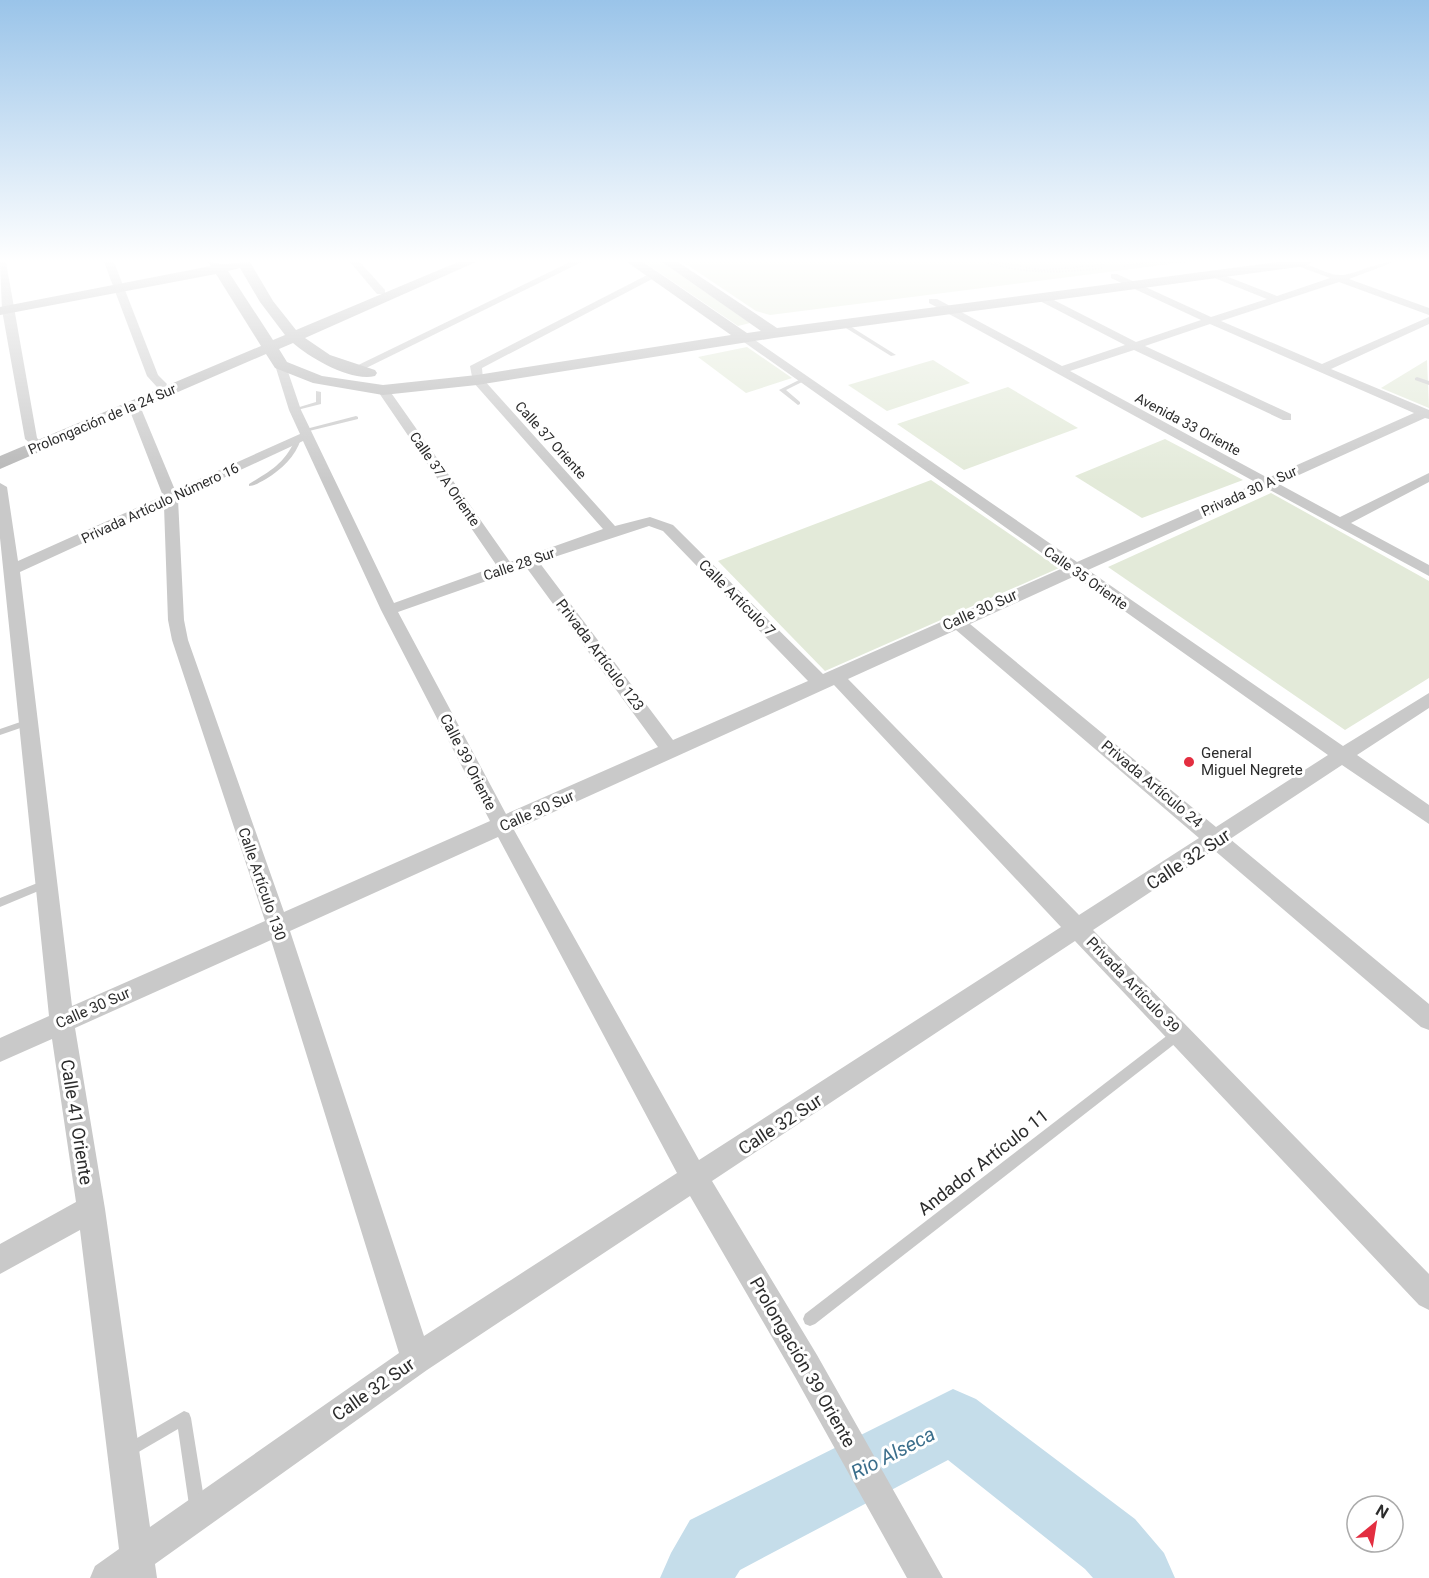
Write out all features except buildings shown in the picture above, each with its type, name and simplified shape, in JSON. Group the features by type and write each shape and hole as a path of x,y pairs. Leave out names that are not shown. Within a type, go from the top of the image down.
{"main road":[{"path":"261,336 281,365 336,384 383,390 476,373 722,336"},
{"name":"Prolongación de la 24 Sur","path":"0,453 35,443 134,406 285,336"},
{"path":"294,336 319,358 354,370 390,374 476,373"},
{"name":"Prolongación de la 24 Sur","path":"0,463 35,443 161,384 266,344"}],"street":[{"path":"10,336 35,443"},
{"path":"137,336 153,376 161,384"},
{"path":"354,370 425,336"},
{"path":"476,373 543,336"},
{"name":"Calle 35 Oriente","path":"743,336 1429,816"},
{"name":"Avenida 33 Oriente","path":"993,336 1429,571"},
{"path":"1115,336 1287,417"},
{"path":"1059,371 1164,336"},
{"path":"1245,336 1428,413"},
{"path":"1321,369 1395,336"},
{"name":"Calle 39 Oriente","path":"281,365 303,435 389,610 502,826 695,1179"},
{"name":"Calle 37 Oriente","path":"476,373 612,531"},
{"name":"Calle 37 A Oriente","path":"383,390 506,568"},
{"name":"Calle Artículo 130","path":"134,406 171,498 176,620 180,640 278,928 416,1359"},
{"name":"Privada 30 A Sur","path":"1072,568 1428,413"},
{"name":"Privada Artículo Número 16","path":"12,570 303,435"},
{"path":"1339,523 1429,477"},
{"name":"Calle 41 Oriente","path":"0,487 12,570 62,1022 91,1209 139,1567"},
{"name":"Calle 28 Sur","path":"389,610 612,531 650,521"},
{"name":"Calle Artículo 7","path":"650,521 668,528 828,679"},
{"name":"Privada Artículo 123","path":"529,560 670,750"},
{"name":"Calle 30 Sur","path":"0,1050 278,928 1072,568"},
{"name":"Privada Artículo 24","path":"956,621 1218,839 1429,1019"},
{"name":"Privada Artículo 39","path":"828,679 1080,929 1429,1295"},
{"name":"Calle 32 Sur","path":"107,1578 139,1567 198,1514 416,1359 1080,929 1429,699"},
{"name":"Prolongación 39 Oriente","path":"695,1179 806,1366 925,1577"},
{"path":"0,1260 91,1209"}],"lane":[{"path":"862,336 893,355"},
{"path":"1417,379 1429,383"},
{"path":"798,402 782,390 803,380"},
{"path":"295,410 320,403 318,392"},
{"path":"251,485 289,458 303,435 356,418"},
{"path":"0,732 29,722"},
{"path":"0,903 46,884"},
{"name":"Andador Artículo 11","path":"810,1319 1179,1033"},
{"path":"123,1453 184,1418 198,1514"}],"green space":[{"path":"747,347 792,378 746,393 698,357"},
{"path":"933,360 970,383 887,411 848,385"},
{"path":"1427,360 1429,408 1381,388"},
{"path":"1008,387 1078,428 964,470 897,424"},
{"path":"1165,439 1243,480 1142,518 1075,476"},
{"path":"931,480 1059,568 825,671 718,561"},
{"path":"1271,493 1429,581 1429,678 1345,730 1108,567"}],"waterway":[{"name":"Rio Alseca","path":"696,1578 715,1545 953,1422 1110,1544 1139,1578"}],"place":[{"name":"General Miguel Negrete","path":"1189,762"}]}
